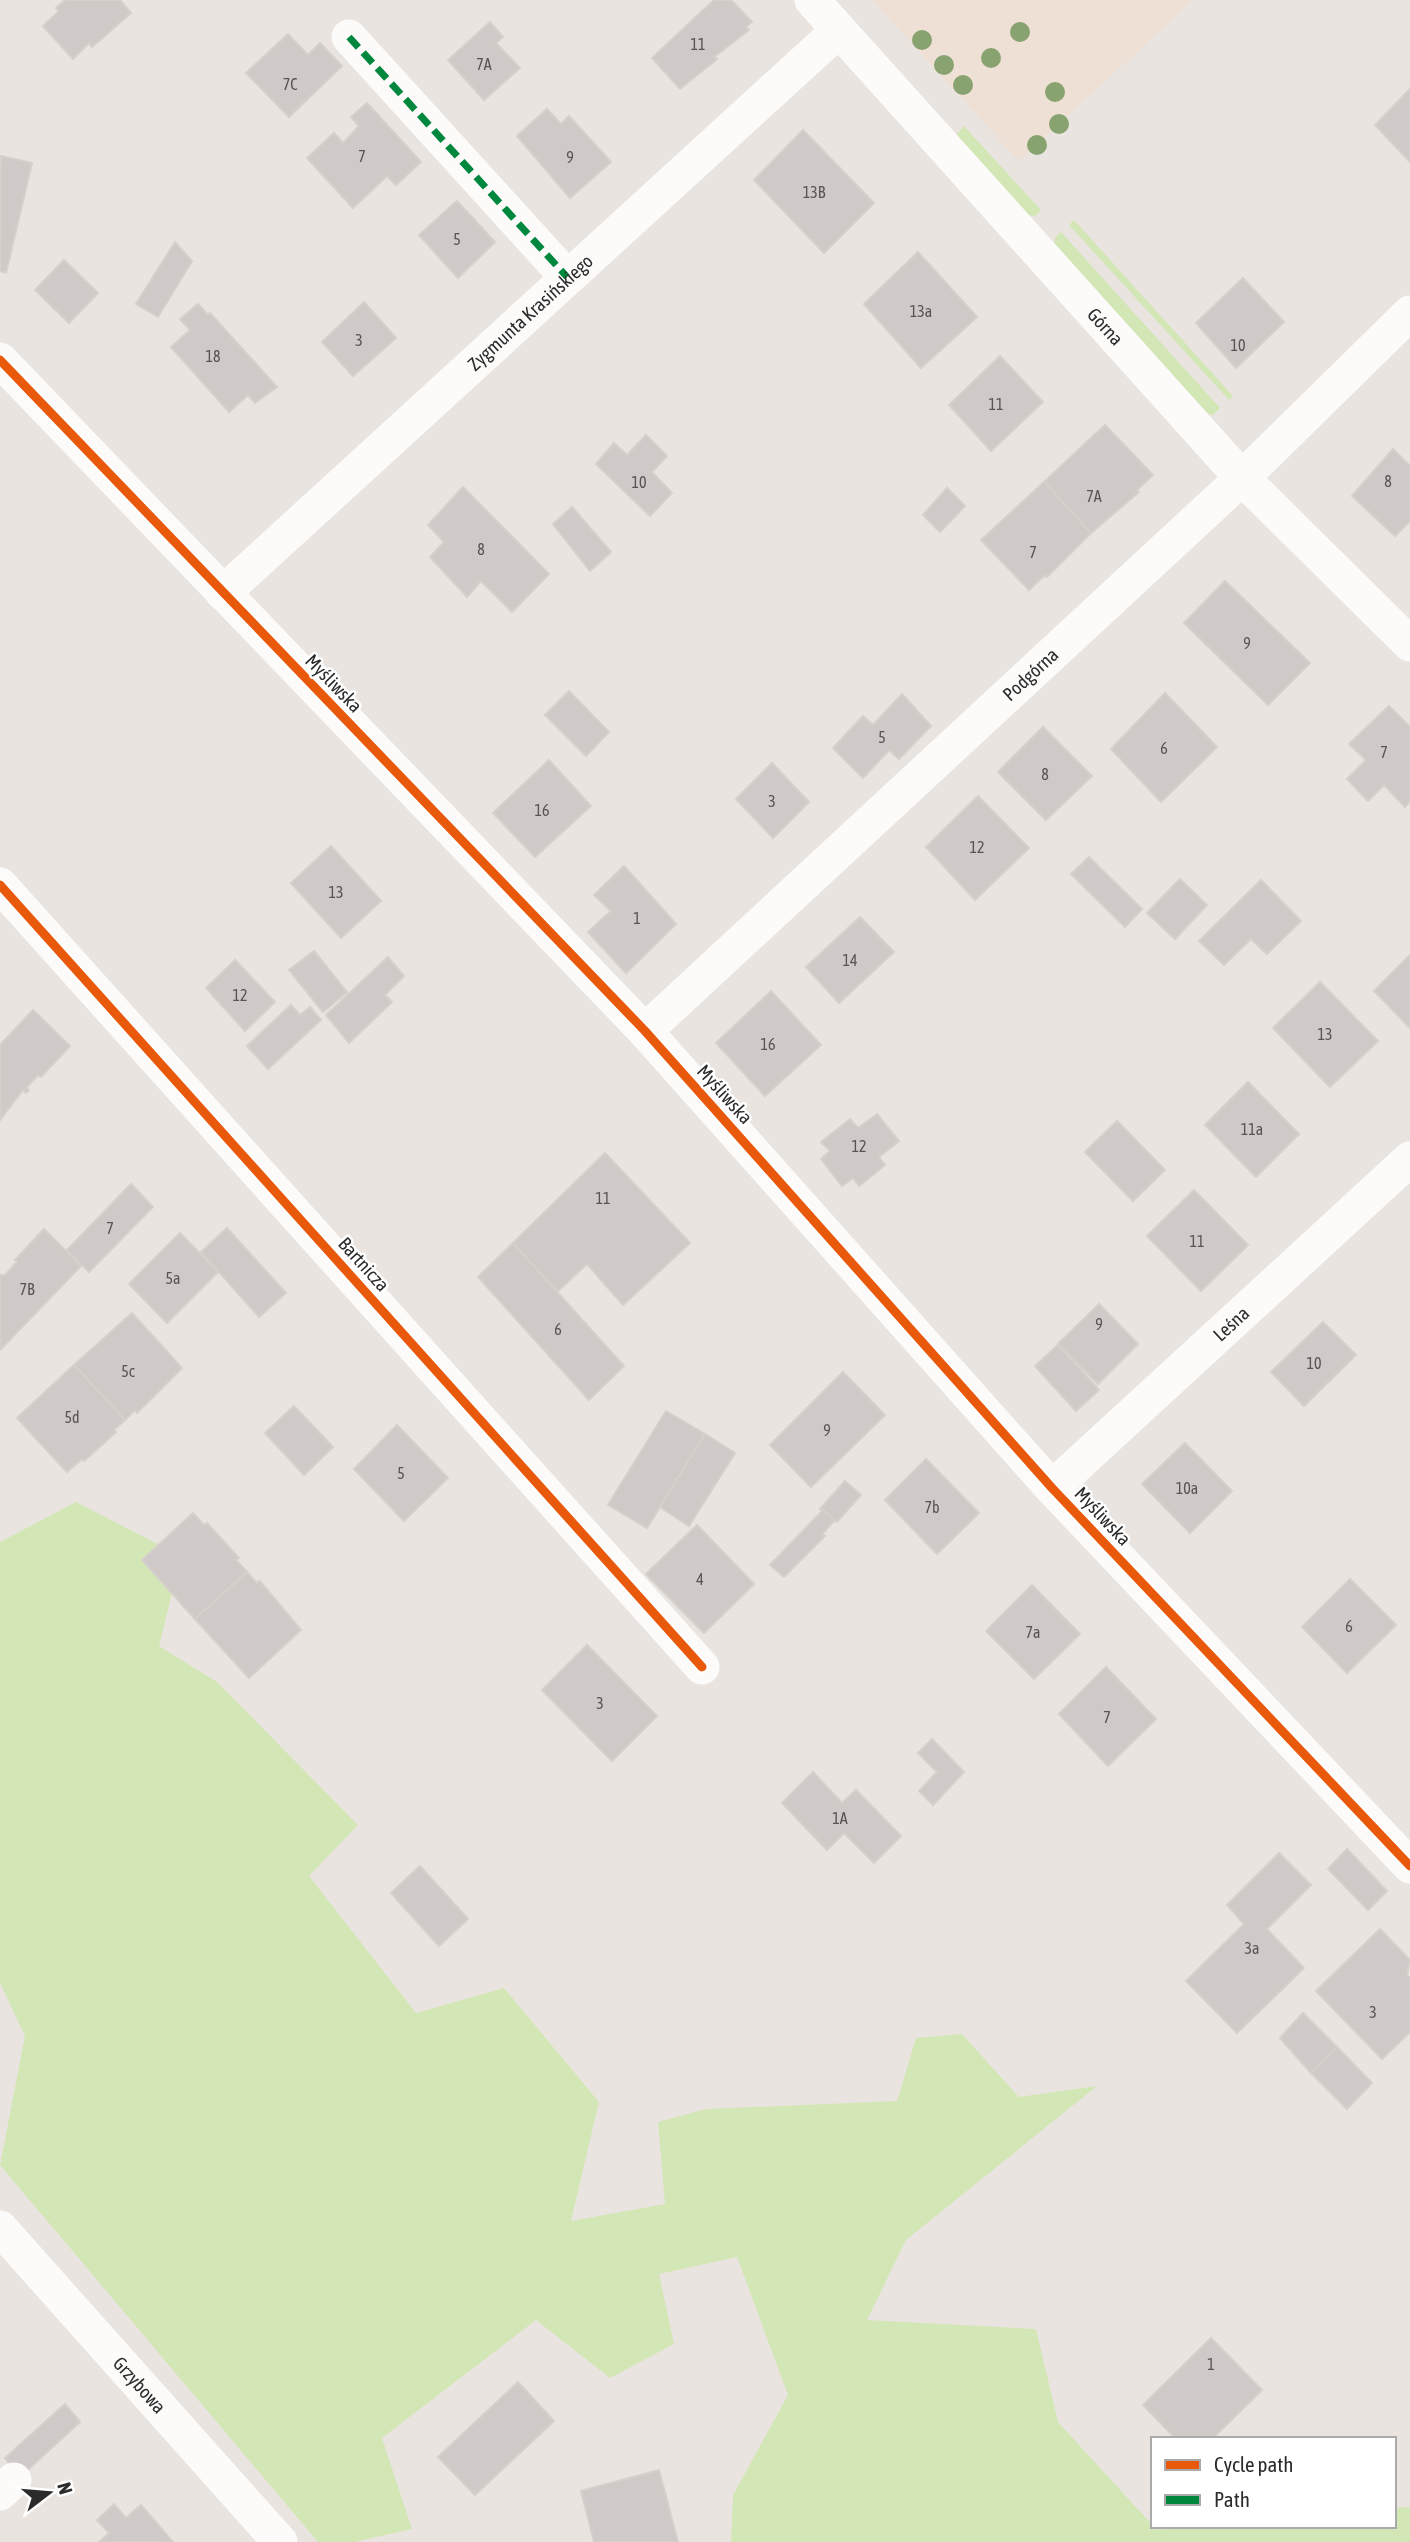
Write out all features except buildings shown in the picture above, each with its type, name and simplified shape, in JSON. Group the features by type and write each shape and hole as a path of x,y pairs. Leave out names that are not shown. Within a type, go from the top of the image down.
{"street":[{"name":"Górna","path":"811,0 1242,478 1410,644"},
{"name":"Zygmunta Krasińskiego","path":"223,593 839,30"},
{"path":"349,37 567,277"},
{"name":"Podgórna","path":"645,1031 1242,478 1410,313"},
{"name":"Myśliwska","path":"0,360 645,1031 1052,1488 1410,1866"},
{"name":"Bartnicza","path":"0,886 702,1667"},
{"name":"Leśna","path":"1052,1488 1410,1159"},
{"name":"Grzybowa","path":"0,2228 280,2542"}],"shaded area":[{"path":"872,0 1193,0 1019,161"}],"green space":[{"path":"964,126 1041,210 1035,216 1027,215 955,136"},
{"path":"1074,220 1233,396 1229,400 1069,225"},
{"path":"1061,232 1220,408 1213,415 1208,414 1054,244 1055,238"},
{"path":"76,1502 181,1556 159,1646 217,1682 358,1825 309,1876 416,2013 504,1988 599,2102 571,2221 665,2204 658,2122 706,2109 897,2101 916,2038 962,2034 1019,2097 1097,2086 906,2240 867,2320 1036,2329 1058,2422 1151,2523 1151,2528 1396,2528 1396,2508 1410,2507 1410,2542 731,2542 733,2495 788,2395 737,2257 659,2274 674,2344 610,2378 536,2320 382,2438 412,2529 354,2542 318,2542 0,2165 25,2036 0,1983 0,1542"}],"marked path":[{"path":"349,37 567,277"}],"cycle path":[{"path":"0,360 645,1031 1052,1488 1410,1866"},
{"path":"0,885 702,1667"}]}
